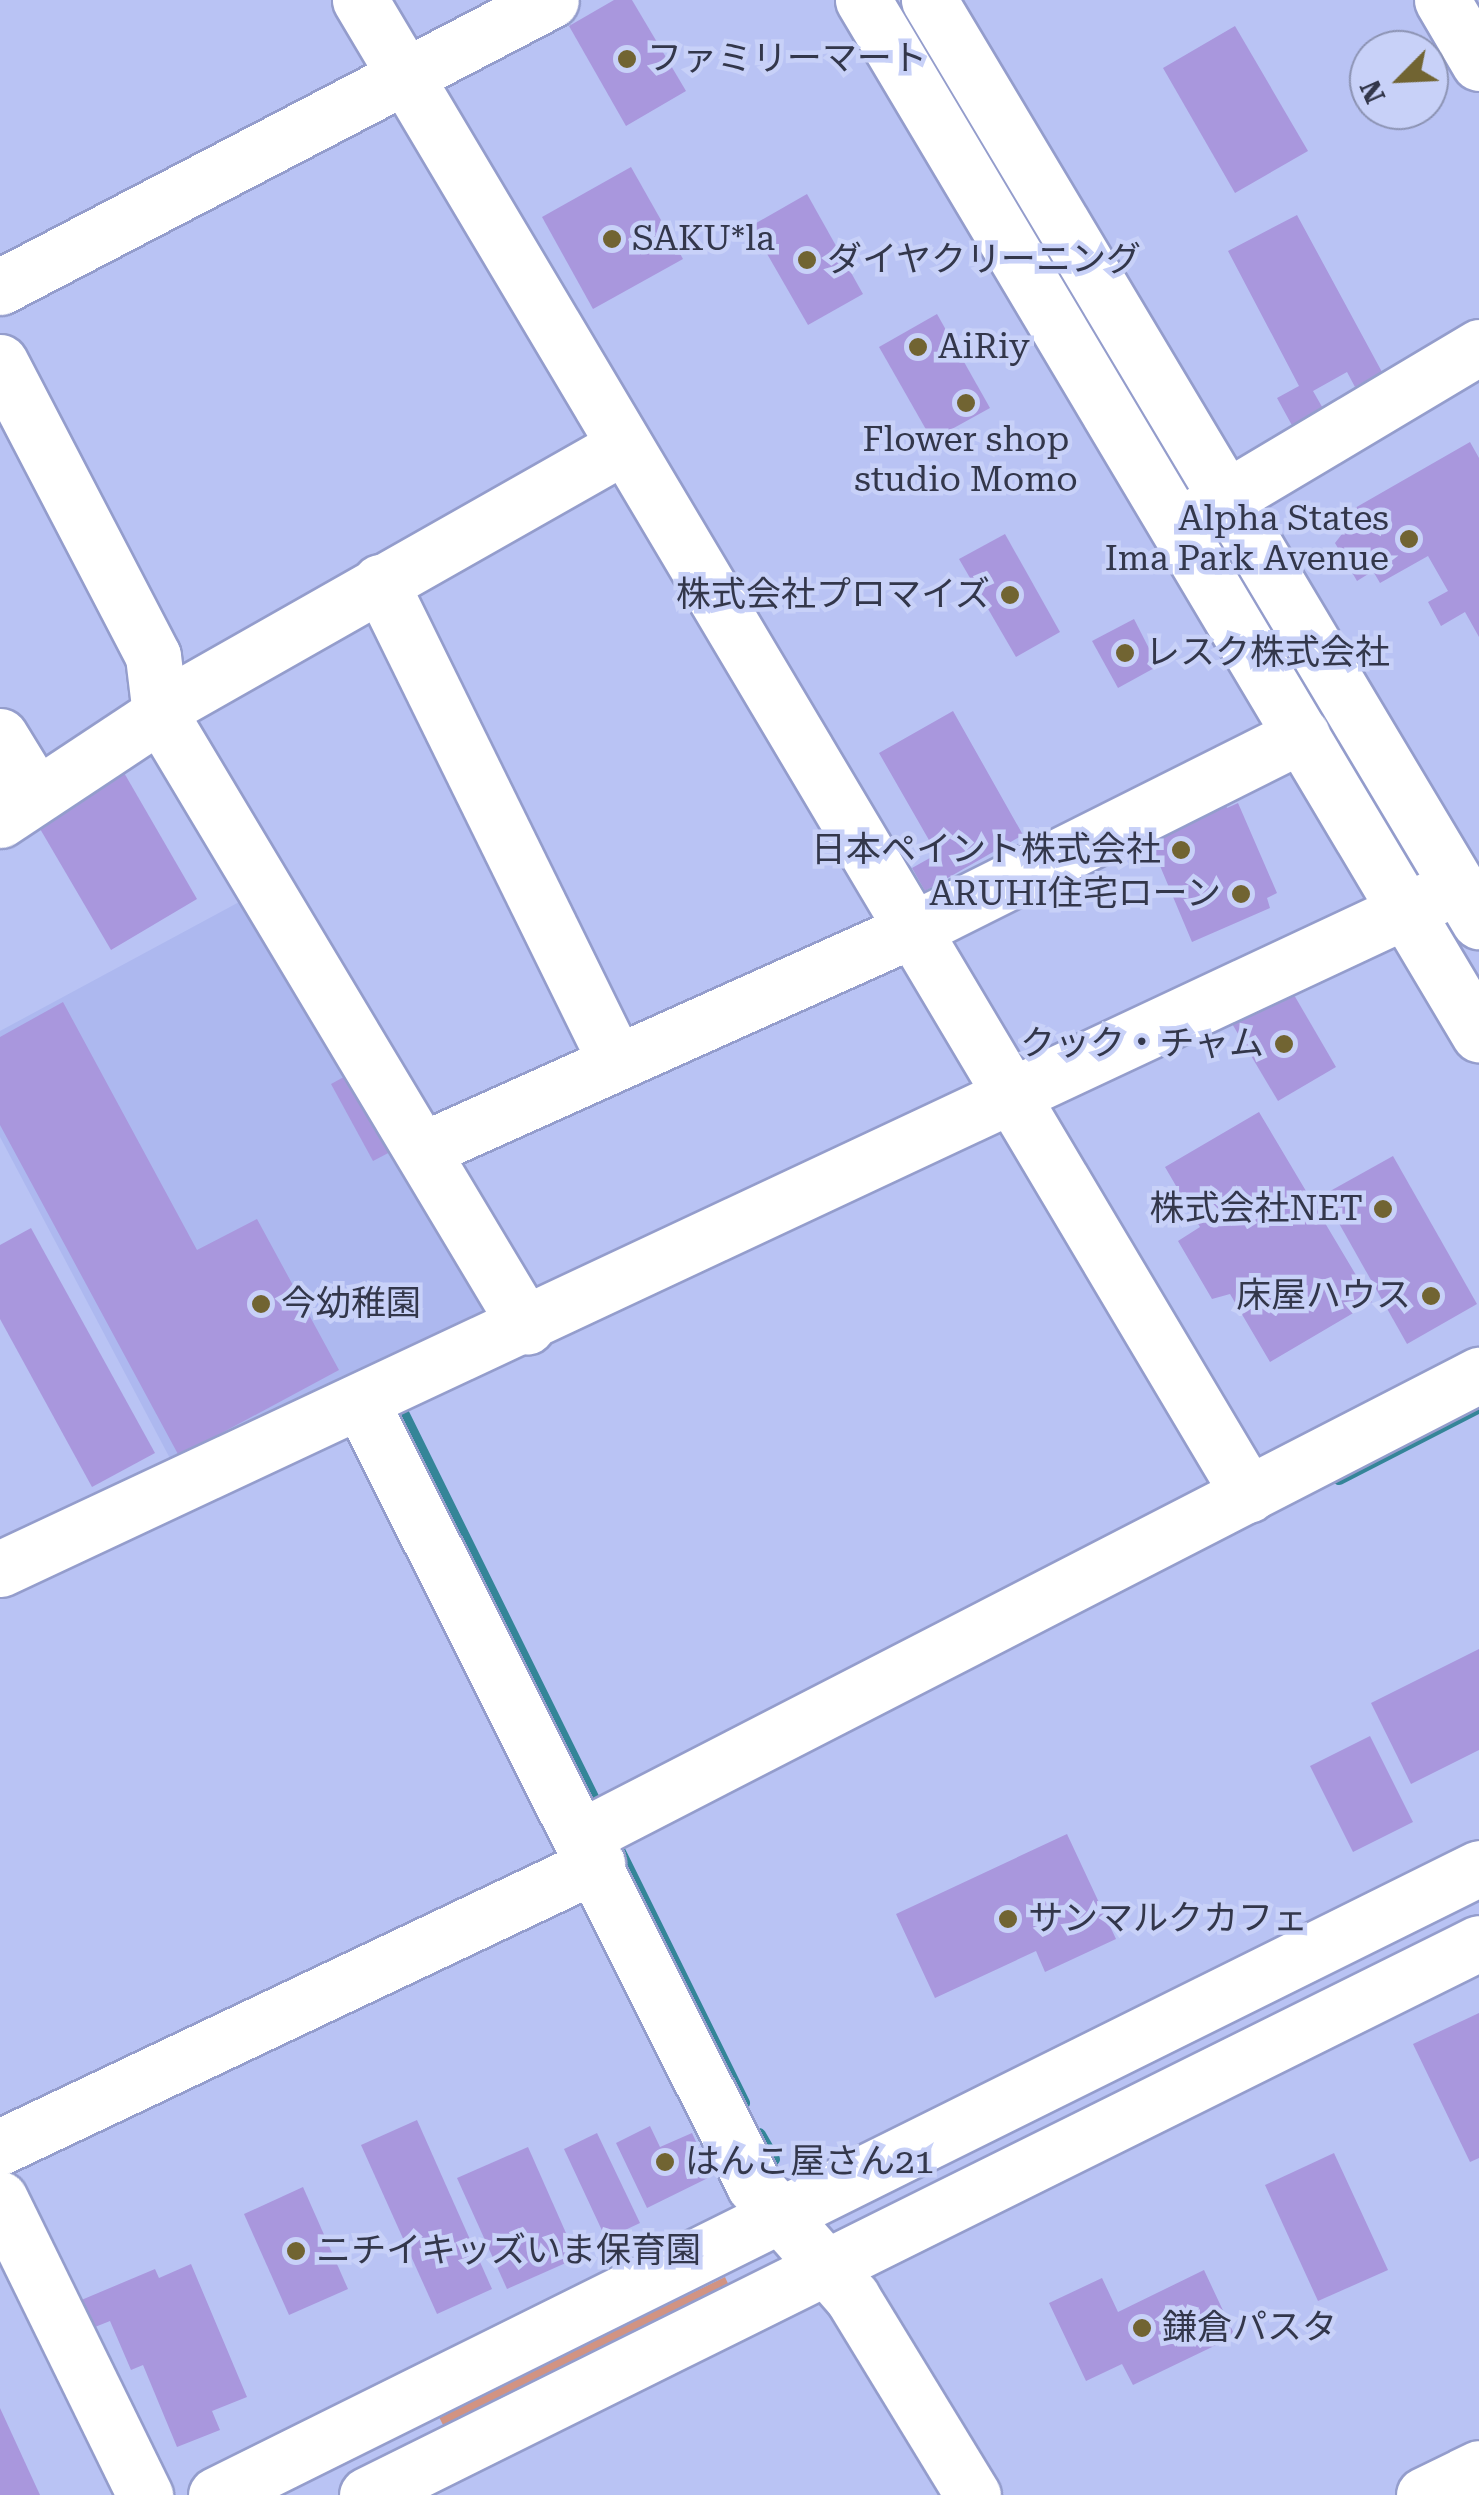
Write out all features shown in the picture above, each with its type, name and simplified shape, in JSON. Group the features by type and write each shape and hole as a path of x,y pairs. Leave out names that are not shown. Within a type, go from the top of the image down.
{"street":[{"path":"360,0 1249,1495"},
{"path":"0,287 551,0"},
{"path":"864,0 1479,1034"},
{"path":"0,1569 1012,1100 1403,909 1469,903 929,0"},
{"path":"1442,0 1479,62"},
{"path":"1179,526 1479,346"},
{"path":"0,362 153,656 160,700 527,1327"},
{"path":"17,781 160,700 506,518 624,446"},
{"path":"380,582 616,1062"},
{"path":"422,1150 912,930 1302,735"},
{"path":"0,2147 1479,1375"},
{"path":"362,1404 598,1837 754,2185 852,2296 973,2495"},
{"path":"216,2495 783,2217 1479,1868"},
{"path":"354,2427 377,2493 824,2264 1479,1943"},
{"path":"0,2199 146,2495"},
{"path":"1424,2495 1479,2468"}],"shaded area":[{"path":"254,894 493,1318 173,1464 0,1137 0,1031"},
{"path":"725,2277 731,2290 445,2429 438,2415"}],"building":[{"name":"ファミリーマート","path":"614,0 632,0 686,91 626,126 569,26"},
{"path":"1235,26 1308,151 1235,193 1163,68"},
{"path":"631,167 683,259 593,309 542,217"},
{"path":"807,194 863,294 808,325 751,226"},
{"path":"1297,215 1382,372 1355,387 1347,372 1313,391 1325,412 1294,429 1277,398 1299,386 1228,251"},
{"path":"937,314 990,408 932,440 879,347"},
{"name":"Alpha States Ima Park Avenue","path":"1470,442 1479,458 1479,637 1465,612 1441,626 1428,602 1448,591 1428,556 1380,583 1373,571 1357,581 1335,543 1342,534 1334,520"},
{"path":"1005,534 1060,632 1016,657 959,559"},
{"path":"1134,619 1158,666 1118,688 1092,641"},
{"path":"953,711 1023,835 925,891 912,868 937,854 879,753"},
{"path":"123,771 197,899 111,950 36,822"},
{"path":"1225,801 1227,808 1238,803 1277,893 1267,898 1270,908 1192,942 1147,835"},
{"path":"1290,988 1336,1067 1278,1101 1231,1022"},
{"path":"63,1002 197,1250 257,1219 339,1370 179,1456 0,1125 0,1037"},
{"path":"353,1072 394,1150 373,1161 331,1084"},
{"path":"1259,1112 1372,1302 1270,1362 1230,1294 1212,1299 1178,1241 1200,1227 1165,1167"},
{"path":"1393,1156 1477,1304 1407,1344 1323,1195"},
{"path":"31,1228 155,1453 92,1487 0,1319 0,1245"},
{"path":"1479,1649 1479,1750 1411,1784 1371,1703"},
{"path":"1370,1736 1413,1822 1353,1852 1310,1766"},
{"path":"1067,1834 1116,1939 1045,1972 1036,1951 935,1998 896,1914"},
{"path":"1479,2013 1479,2158 1470,2162 1413,2044"},
{"path":"417,2120 492,2289 437,2314 361,2145"},
{"name":"はんこ屋さん21","path":"650,2126 660,2147 692,2133 712,2176 647,2208 616,2143"},
{"path":"597,2133 640,2223 606,2239 564,2149"},
{"path":"528,2147 577,2258 507,2289 457,2178"},
{"path":"1334,2153 1388,2270 1318,2301 1265,2185"},
{"path":"303,2187 348,2289 289,2315 244,2214"},
{"path":"191,2264 247,2397 212,2411 220,2430 177,2447 143,2365 131,2370 110,2321 90,2329 79,2301 155,2269 159,2278"},
{"path":"1204,2270 1235,2336 1133,2385 1122,2364 1086,2381 1049,2303 1102,2278 1118,2312"},
{"path":"0,2408 40,2495 0,2495"}],"waterway":[{"path":"1339,1478 1479,1406"},
{"path":"402,1413 601,1816"},
{"path":"615,1844 743,2103"},
{"path":"759,2135 773,2159"}],"place":[{"name":"ファミリーマート","path":"627,59"},
{"name":"SAKU*la","path":"612,239"},
{"name":"ダイヤクリーニング","path":"807,260"},
{"name":"AiRiy","path":"918,347"},
{"name":"Flower shop studio Momo","path":"966,403"},
{"name":"Alpha States Ima Park Avenue","path":"1409,539"},
{"name":"株式会社プロマイズ","path":"1010,595"},
{"name":"レスク株式会社","path":"1125,653"},
{"name":"日本ペイント株式会社","path":"1181,850"},
{"name":"ARUHI住宅ローン","path":"1241,894"},
{"name":"クック・チャム","path":"1284,1044"},
{"name":"株式会社NET","path":"1383,1209"},
{"name":"床屋ハウス","path":"1431,1296"},
{"name":"今幼稚園","path":"261,1304"},
{"name":"サンマルクカフェ","path":"1008,1919"},
{"name":"はんこ屋さん21","path":"665,2162"},
{"name":"ニチイキッズいま保育園","path":"296,2251"},
{"name":"鎌倉パスタ","path":"1142,2328"}]}
